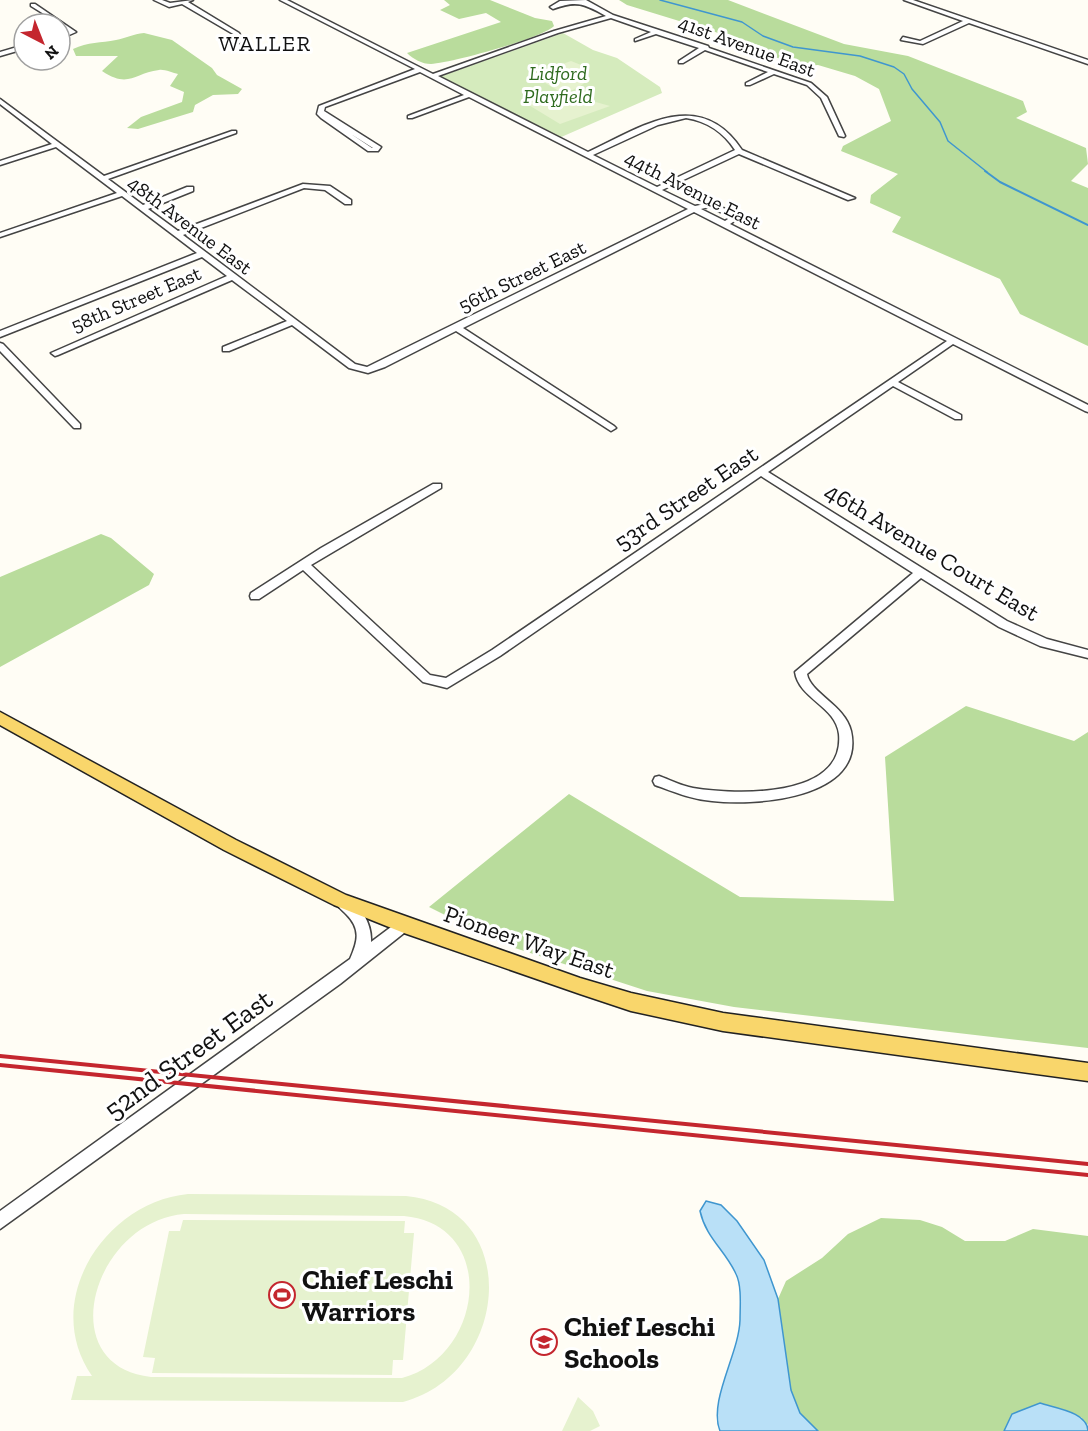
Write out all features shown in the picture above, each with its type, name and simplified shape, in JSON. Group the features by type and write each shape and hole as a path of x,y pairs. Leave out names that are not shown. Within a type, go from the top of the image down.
{"main road":[{"name":"Pioneer Way East","path":"0,718 230,845 340,900 404,925 580,986 673,1012 723,1022 1088,1072"}],"street":[{"path":"157,0 167,5 191,0"},
{"name":"44th Avenue East","path":"283,0 1088,409"},
{"path":"907,0 1088,62"},
{"path":"553,7 560,3 583,1"},
{"name":"41st Avenue East","path":"583,1 611,16 775,71 819,90 842,136"},
{"path":"183,2 237,34 242,42"},
{"path":"33,5 44,12"},
{"path":"432,76 556,32 611,16"},
{"path":"903,39 921,44 969,21"},
{"path":"637,40 657,31"},
{"path":"681,62 706,47"},
{"path":"322,112 378,148 370,150 323,117 322,112 322,106 419,70"},
{"path":"748,84 775,71"},
{"path":"410,117 469,95"},
{"name":"48th Avenue East","path":"0,101 292,322 352,366 364,369"},
{"path":"587,155 669,119 684,116 718,128 733,141 739,151 851,198"},
{"path":"102,179 234,132"},
{"path":"0,163 56,145"},
{"path":"656,190 739,151"},
{"path":"176,235 301,187 327,188 348,202"},
{"path":"141,209 190,189"},
{"path":"2,236 121,194"},
{"path":"694,209 710,205 733,215 732,220 724,225"},
{"name":"56th Street East","path":"364,369 382,365 694,209"},
{"path":"0,334 201,254"},
{"name":"58th Street East","path":"55,353 231,277"},
{"path":"226,350 292,322"},
{"path":"456,327 611,428"},
{"name":"53rd Street East","path":"304,565 427,679 440,683 453,681 952,341"},
{"path":"0,346 77,426"},
{"path":"892,382 958,417"},
{"name":"46th Avenue Court East","path":"761,472 1013,630 1044,643 1088,654"},
{"path":"255,596 437,486"},
{"path":"659,781 692,793 750,798 800,790 826,778 840,763 844,752 844,730 834,709 805,686 801,672 920,573"},
{"path":"340,900 355,914 365,930 365,944 355,963"},
{"name":"52nd Street East","path":"0,1221 404,925"}],"green space":[{"path":"444,0 490,0 535,18 552,21 554,26 533,37 476,55 442,63 421,62 407,53 501,22 486,13 459,19 440,10 450,5"},
{"path":"619,0 728,0 844,44 908,56 1023,101 1027,112 1016,118 1086,148 1088,164 1071,181 1088,188 1088,346 1020,314 1000,279 892,232 901,217 870,203 871,195 898,174 841,151 843,146 891,121 879,89 855,76 818,65 801,66 766,54 764,47 627,5"},
{"path":"144,33 172,40 212,68 217,75 242,89 238,94 213,95 195,105 193,112 138,129 127,128 141,117 182,102 184,92 170,86 178,74 159,70 119,79 102,71 118,56 76,56 73,49"},
{"name":"Lidford Playfield","path":"563,33 593,50 617,58 660,87 662,93 559,138 439,77"},
{"path":"571,61 586,67 589,77 580,86 570,91 562,93 532,75"},
{"path":"561,98 592,101 610,106 560,124 527,104"},
{"path":"101,534 111,538 154,574 149,585 0,667 0,577"},
{"path":"966,706 1074,741 1088,732 1088,1048 734,1007 647,991 503,944 429,907 569,794 740,897 894,901 885,757"},
{"path":"188,1194 406,1196 444,1207 470,1229 485,1259 489,1293 482,1327 465,1360 439,1386 403,1402 71,1400 77,1376 92,1376 78,1347 73,1317 78,1288 89,1260 107,1235 131,1215 158,1201","holes":["184,1214 404,1216 435,1225 455,1242 467,1265 469,1292 464,1319 450,1345 430,1365 402,1378 151,1377 120,1367 101,1348 94,1323 96,1294 107,1266 126,1241 152,1223"]},
{"path":"881,1218 920,1220 942,1227 965,1241 1005,1241 1033,1229 1088,1236 1088,1425 1081,1417 1012,1414 1004,1431 818,1431 800,1413 791,1390 778,1299 786,1281 822,1258 848,1234"},
{"name":"Chief Leschi Warriors","path":"183,1220 405,1221 404,1233 414,1233 403,1360 393,1360 392,1375 152,1373 155,1358 143,1357 169,1231 180,1231"},
{"path":"578,1397 593,1411 600,1426 590,1431 562,1431"}],"water":[{"path":"706,1201 721,1205 737,1221 764,1260 778,1299 791,1390 800,1413 818,1431 720,1431 717,1419 718,1406 738,1333 740,1290 732,1266 703,1220 700,1211"},
{"path":"1040,1403 1077,1415 1083,1419 1088,1431 1004,1431 1012,1414"}],"waterway":[{"path":"660,0 742,22 763,36 793,47 860,56 894,67 904,74 912,89 940,122 948,141 987,172"},
{"path":"985,171 1000,182 1088,225"}],"railway":[{"path":"0,1056 1088,1164"},
{"path":"0,1065 1088,1175"}],"place":[{"name":"Chief Leschi Warriors","path":"282,1295"},
{"name":"Chief Leschi Schools","path":"544,1342"}],"district":[{"name":"WALLER","path":"265,43"}]}
